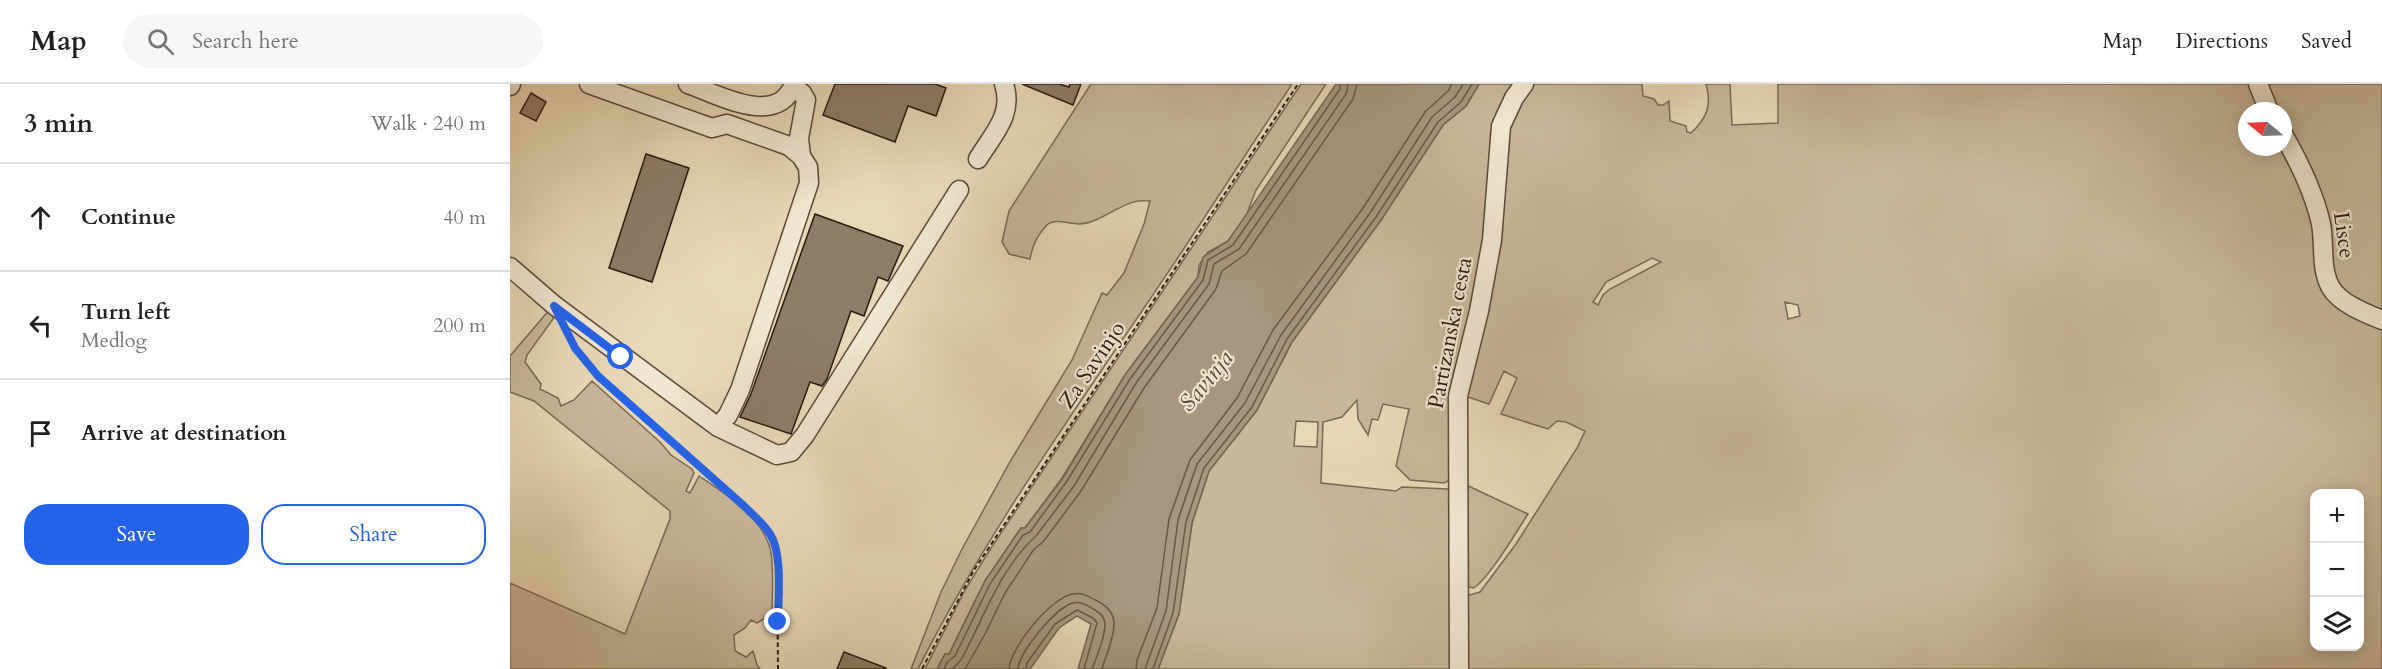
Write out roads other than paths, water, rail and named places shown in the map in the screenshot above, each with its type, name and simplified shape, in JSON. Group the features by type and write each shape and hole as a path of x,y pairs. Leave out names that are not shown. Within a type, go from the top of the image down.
{"street":[{"path":"589,84 712,128 727,124 789,146 801,156 808,167 809,183 740,390 728,415 718,427"},
{"path":"688,84 753,107 765,108 784,99 793,86 802,93 806,100 799,138 801,156"},
{"path":"978,159 1006,112 1008,96 1004,84"},
{"name":"Partizanska cesta","path":"1459,669 1458,396 1479,311 1492,240 1501,126 1514,98 1524,84"},
{"path":"2258,84 2264,102"},
{"name":"Lisce","path":"2292,149 2317,208 2323,244 2324,270 2332,289 2340,298 2382,320"},
{"path":"510,267 554,306 718,427 777,455 791,452 806,435 959,190"}],"water":[{"name":"Savinja","path":"1336,84 1479,84 1466,106 1443,125 1381,220 1292,342 1257,410 1209,471 1192,523 1179,614 1158,669 1078,669 1091,624 1077,616 1059,628 1030,669 937,669 945,654 949,654 985,581 1021,528 1025,528 1063,478 1125,375 1198,277 1203,257 1228,241"}]}
